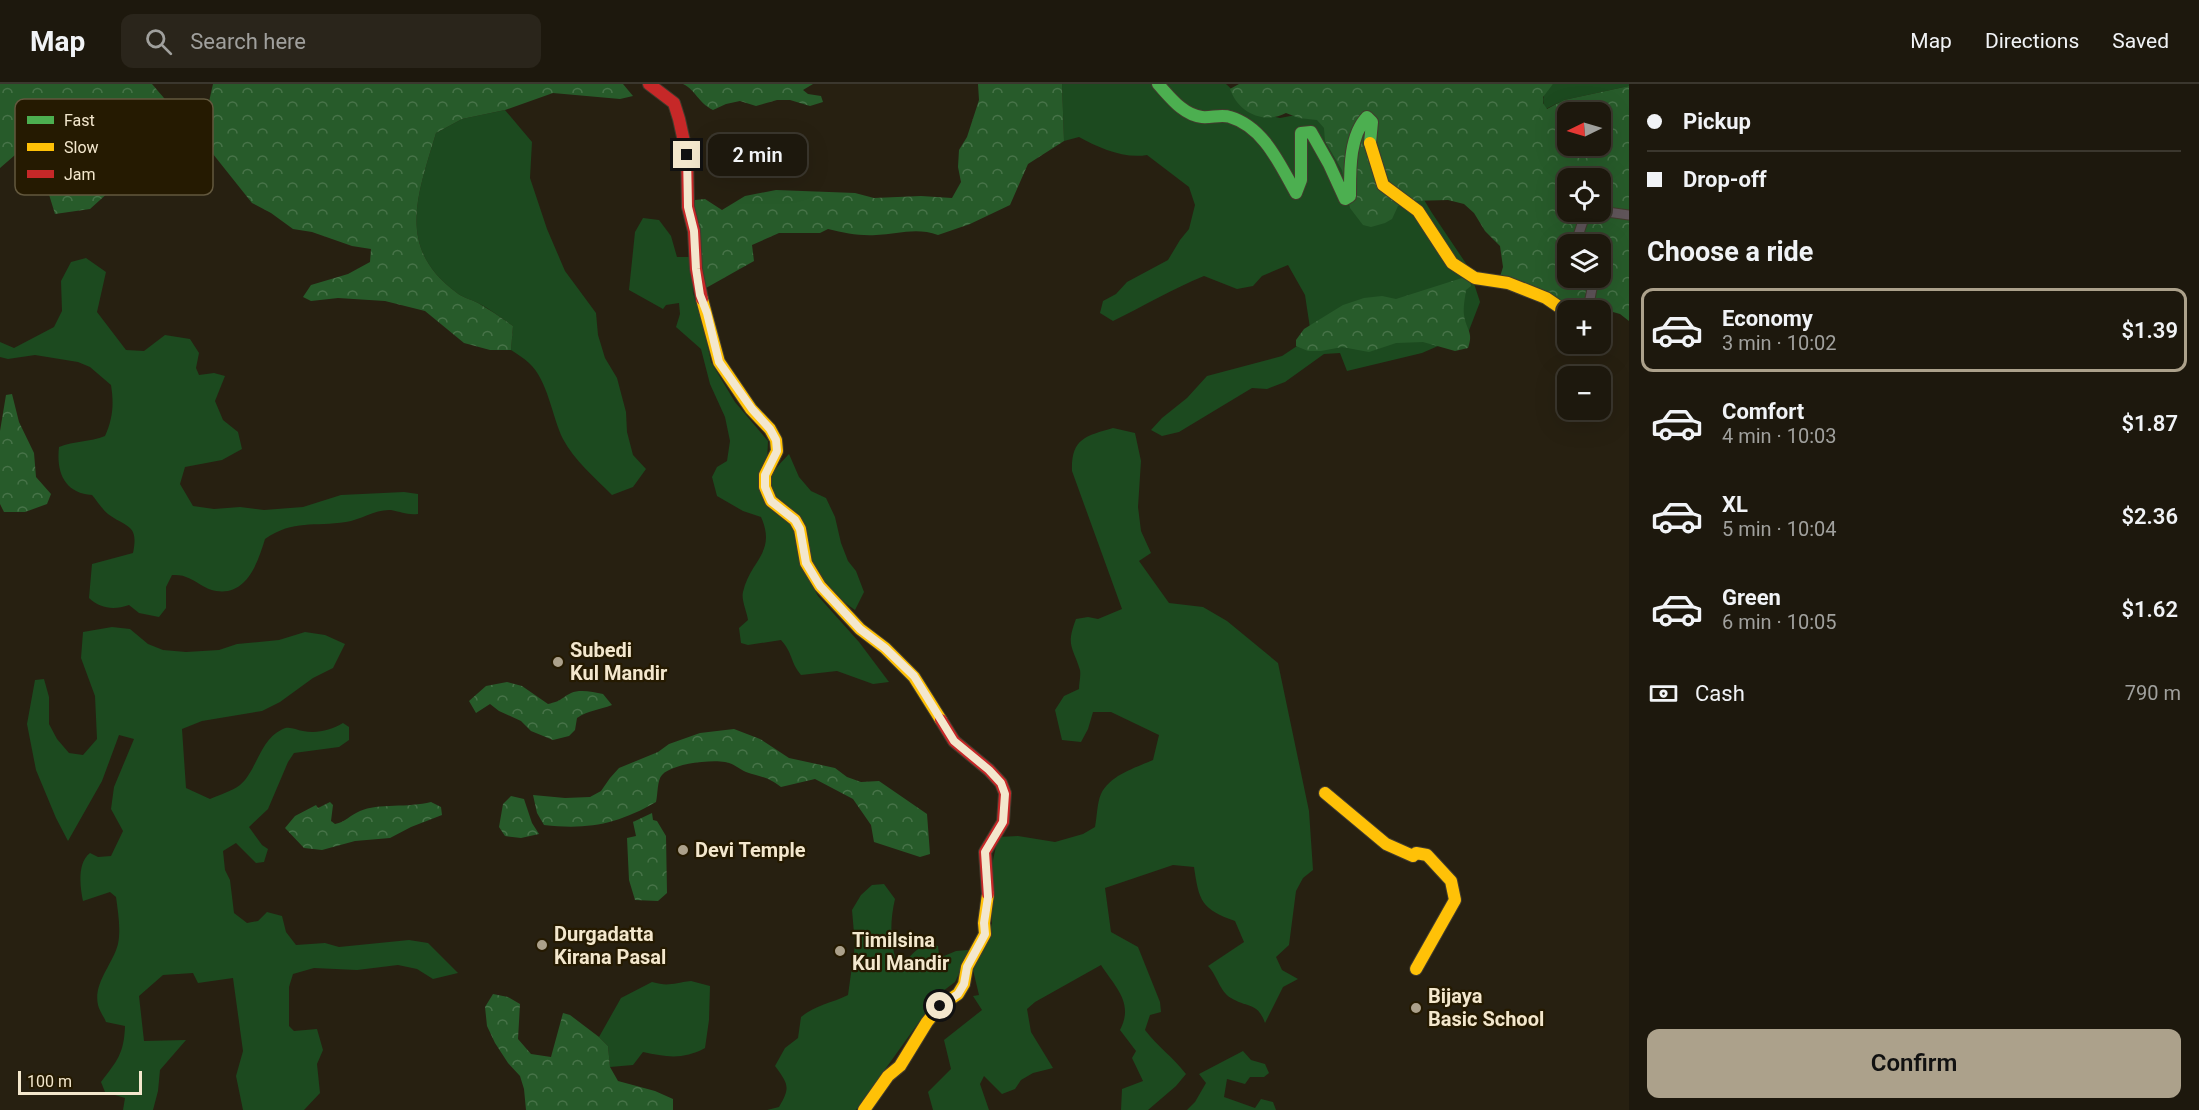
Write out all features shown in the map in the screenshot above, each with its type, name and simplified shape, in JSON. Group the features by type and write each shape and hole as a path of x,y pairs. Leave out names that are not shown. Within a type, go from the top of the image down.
{"street":[{"path":"649,84 674,103 679,119 687,155 688,207 694,231 700,295 707,313 719,362 776,440 777,451 765,475 765,487 771,501 795,520 800,529 806,563 820,586 860,629 885,648 914,676 954,741 989,770 1001,783 1005,794 1003,822 985,852 988,897 984,923 985,934 967,967 964,984 958,994 940,1006 927,1022 900,1066 888,1076 864,1110"},
{"path":"1158,84 1189,114 1201,117 1229,116 1251,129 1268,145 1296,193 1299,190 1300,177 1299,141 1301,134 1311,132 1345,199 1350,196 1353,146 1363,120 1368,117 1372,122 1369,139 1383,185 1418,211 1452,263 1475,278 1508,283 1546,298 1557,306"},
{"path":"1611,213 1629,215"},
{"path":"1325,793 1386,844 1413,856 1416,853 1426,855 1451,881 1451,890 1455,895 1455,900 1439,923 1416,969"}],"green space":[{"path":"0,84 152,84 165,99 15,99 15,155 0,168"},
{"path":"213,84 623,84 633,96 620,99 553,93 505,110 462,119 436,133 418,199 416,219 418,239 425,258 438,276 459,295 478,303 513,326 511,350 490,350 464,343 425,311 385,301 338,298 311,301 303,297 311,285 348,274 370,262 371,249 352,246 312,232 293,229 252,203 213,154 213,99 210,99"},
{"path":"683,84 813,84 803,90 808,94 821,96 823,102 810,106 790,100 777,100 756,106 740,101 713,110"},
{"path":"978,84 1062,84 1064,141 1028,164 1010,205 970,224 938,235 915,231 864,235 828,229 820,233 779,233 752,245 754,261 706,288 694,233 695,200 705,199 722,210 745,196 776,190 855,193 874,198 921,196 952,198 961,182 958,167 959,150 967,137 979,100"},
{"path":"1062,84 1226,84 1257,113 1280,118 1332,108 1404,167 1469,268 1480,302 1468,333 1422,353 1347,371 1340,353 1324,354 1285,382 1267,389 1252,388 1179,432 1162,436 1151,430 1187,398 1207,376 1282,356 1303,342 1310,328 1305,295 1288,265 1262,276 1253,286 1237,289 1204,276 1113,321 1100,313 1103,301 1116,294 1127,282 1168,260 1189,229 1195,205 1189,187 1147,155 1121,154 1103,149 1079,137 1064,141"},
{"path":"1239,84 1553,84 1543,97 1543,103 1547,109 1557,104 1557,156 1611,156 1611,102 1560,102 1629,86 1629,321 1620,314 1611,312 1611,300 1560,300 1548,293 1499,280 1503,267 1500,246 1464,204 1448,200 1411,201 1398,206 1392,219 1385,223 1371,227 1363,225 1350,208 1342,170 1325,141 1324,128 1317,120 1299,118 1286,113 1269,118 1260,117 1245,110 1230,89"},
{"path":"1553,84 1629,84 1629,86 1557,102 1546,109 1543,102 1547,89"},
{"path":"505,110 532,142 530,178 547,229 565,271 596,313 598,335 605,358 617,378 626,412 627,432 633,455 646,469 633,487 612,495 579,461 563,439 541,379 529,363 511,350 513,326 482,305 459,295 438,276 425,258 418,239 416,219 418,199 436,133 462,119"},
{"path":"49,195 106,195 90,209 55,214"},
{"path":"643,218 659,220 671,236 677,257 691,257 693,293 703,324 711,362 735,402 768,441 767,462 760,483 792,524 804,571 818,596 859,642 889,682 873,684 837,671 801,675 781,640 748,645 741,643 739,628 748,620 743,592 746,581 764,548 765,529 761,517 743,511 717,496 712,477 717,467 727,461 730,441 725,417 710,384 701,349 676,327 680,314 679,303 666,305 663,309 629,290 635,232"},
{"path":"86,258 106,272 97,312 126,350 144,351 165,335 190,339 199,353 196,368 199,375 214,373 225,376 215,401 223,420 238,432 242,449 222,460 185,467 180,484 193,506 214,509 240,507 264,510 303,507 341,495 404,492 418,494 418,514 385,510 346,522 295,526 285,529 265,539 255,567 243,583 236,588 216,591 184,576 172,575 166,587 166,608 159,617 139,613 129,605 118,608 94,602 89,598 92,564 133,553 133,532 108,514 92,495 69,486 61,473 58,456 59,447 105,436 112,411 111,385 90,367 78,362 35,355 8,359 0,357 0,342 14,348 54,327 62,311 61,281 71,262"},
{"path":"1462,278 1470,280 1471,286 1466,290 1464,309 1470,334 1468,348 1455,351 1423,342 1396,343 1369,352 1342,347 1308,351 1296,346 1296,340 1304,329 1343,305 1364,298 1382,296 1396,299"},
{"path":"12,394 19,422 34,453 36,477 51,494 47,504 25,512 4,512 0,504 0,431 6,395"},
{"path":"1113,428 1135,433 1141,461 1138,507 1141,531 1151,553 1139,561 1169,603 1203,607 1227,621 1278,663 1309,811 1313,870 1303,878 1296,891 1289,945 1276,957 1282,970 1298,979 1283,987 1265,1023 1255,1008 1227,995 1208,966 1244,942 1235,921 1208,908 1200,896 1194,867 1173,865 1105,888 1111,932 1138,947 1160,1002 1161,1012 1150,1015 1145,1030 1186,1074 1176,1086 1148,1110 1121,1110 1122,1089 1143,1081 1132,1058 1136,1051 1120,1030 1124,1020 1124,1004 1101,965 1035,1002 1027,1009 1031,1032 1053,1068 1033,1073 1021,1080 1015,1089 1002,1094 984,1076 980,1084 989,1110 933,1110 928,1092 951,1069 944,1040 982,1010 973,996 979,995 973,970 987,942 992,923 992,865 998,837 1018,836 1055,842 1083,834 1095,827 1101,794 1105,787 1124,773 1153,760 1159,735 1111,712 1093,712 1081,742 1062,740 1055,710 1064,696 1079,689 1080,670 1071,640 1076,619 1088,617 1098,619 1122,609 1072,471 1072,460 1077,445 1087,437"},
{"path":"789,454 799,477 811,491 826,498 835,517 841,543 864,592 855,610 824,584 811,558 801,519 796,512 774,498 771,493 770,478"},
{"path":"112,627 130,629 148,644 163,650 186,652 219,650 237,644 279,640 305,632 325,635 345,644 333,668 313,678 280,702 262,711 202,721 182,729 186,788 210,799 240,785 268,741 281,730 289,728 319,732 343,723 349,727 349,740 339,747 294,753 288,762 268,809 249,827 262,845 268,849 264,862 256,863 236,843 223,851 225,870 230,880 234,913 247,923 258,921 267,912 282,916 286,932 296,945 325,943 339,947 409,940 428,943 458,973 433,979 417,969 398,965 357,970 314,968 293,974 289,987 289,1026 294,1031 317,1029 323,1050 317,1064 320,1093 304,1110 243,1110 236,1076 243,1051 233,978 198,983 193,973 163,975 139,996 144,1041 186,1040 160,1070 153,1110 123,1110 125,1098 105,1092 101,1082 119,1057 124,1036 125,1026 106,1022 97,997 101,981 118,944 118,915 116,897 110,892 83,901 80,876 86,857 90,853 98,857 111,856 123,831 111,809 114,787 134,739 119,735 102,781 68,841 36,770 27,724 35,680 44,679 49,697 49,724 57,739 69,753 83,755 97,739 95,696 81,658 83,632"},
{"path":"507,682 522,686 548,704 559,701 571,693 582,691 603,694 612,705 581,715 577,718 575,730 569,736 553,740 531,731 521,721 499,711 490,704 476,713 469,701 486,686"},
{"path":"734,729 760,739 789,758 835,768 847,777 861,782 879,781 927,814 930,854 920,857 874,842 871,825 853,799 815,779 781,787 768,779 719,761 692,763 667,771 659,780 656,802 629,816 602,824 575,827 544,825 537,813 533,795 565,798 590,797 601,791 619,768 658,752 669,744 700,733"},
{"path":"511,796 524,799 532,823 539,834 521,838 505,836 499,827 503,804"},
{"path":"330,802 333,805 331,821 335,824 367,809 431,802 441,807 442,815 390,838 355,841 322,850 304,848 285,828 295,816 316,805 318,808"},
{"path":"652,813 653,820 657,821 666,836 667,893 658,901 635,900 629,880 627,838 636,836 633,822"},
{"path":"884,884 895,899 891,930 896,961 905,962 916,951 927,945 938,946 939,954 944,956 956,951 968,950 955,982 939,994 856,1110 767,1110 779,1107 785,1095 785,1082 775,1066 785,1048 798,1038 801,1017 818,1007 848,995 855,945 852,910 861,895 872,885"},
{"path":"691,981 710,986 705,1048 682,1056 643,1052 633,1065 610,1067 608,1046 599,1037 621,998 652,982 667,984"},
{"path":"493,994 508,997 520,1004 518,1039 531,1054 551,1057 563,1013 570,1015 608,1046 610,1067 618,1081 655,1091 673,1099 673,1110 526,1110 520,1076 508,1063 487,1026 485,1007"},
{"path":"1243,1051 1251,1060 1265,1064 1269,1073 1264,1077 1250,1077 1245,1084 1227,1079 1224,1097 1255,1108 1261,1099 1273,1102 1276,1110 1187,1110 1195,1102 1206,1083 1199,1074"}],"traffic: fast":[{"path":"1158,84 1177,105 1195,116 1227,116 1252,129 1270,148 1296,193 1301,180 1301,133 1311,132 1345,199 1350,196 1354,144 1361,125 1367,117 1372,122 1370,143"}],"traffic: slow":[{"path":"1370,143 1383,185 1418,211 1452,263 1475,278 1508,283 1546,298 1557,306"},
{"path":"702,299 719,362 751,409 770,429 776,440 777,451 765,475 765,487 771,501 795,520 800,529 806,563 820,586 860,629 885,648 914,677 941,720"},
{"path":"1325,793 1386,844 1413,856 1416,853 1427,855 1451,881 1455,900 1416,969"},
{"path":"864,1110 888,1076 900,1066 927,1022 940,1006 958,994 964,984 967,967 985,934 984,923 988,894"}],"traffic: jam":[{"path":"649,84 674,103 679,119 687,155 688,207 694,231 696,269 702,299"},
{"path":"941,720 954,741 989,770 1001,783 1005,793 1003,822 985,852 988,894"}],"place":[{"name":"Subedi Kul Mandir","path":"558,662"},
{"name":"Devi Temple","path":"683,850"},
{"name":"Durgadatta Kirana Pasal","path":"542,945"},
{"name":"Timilsina Kul Mandir","path":"840,951"},
{"name":"Bijaya Basic School","path":"1416,1008"}],"route":[{"path":"687,155 688,207 696,245 696,269 700,295 707,313 719,362 776,440 777,451 765,475 765,487 771,501 795,520 800,529 806,563 820,586 860,629 885,648 914,676 954,741 989,770 1001,783 1005,794 1003,822 985,852 988,897 984,923 985,934 967,967 964,984 958,994 940,1006"}]}
